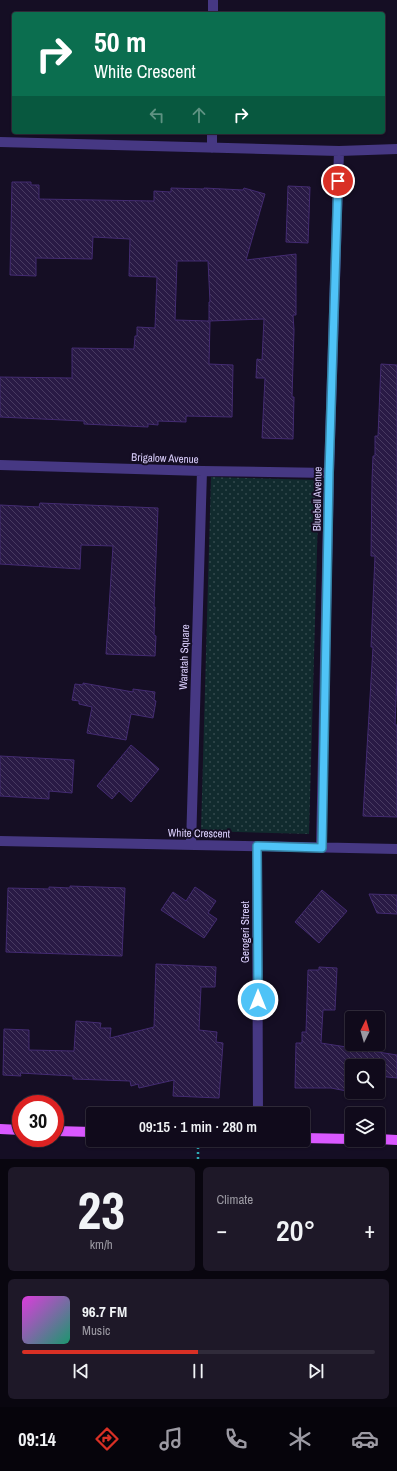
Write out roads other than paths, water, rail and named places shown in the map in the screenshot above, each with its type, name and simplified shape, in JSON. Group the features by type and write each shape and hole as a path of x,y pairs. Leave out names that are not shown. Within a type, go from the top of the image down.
{"main road":[{"path":"0,1129 12,1130"},
{"path":"64,1131 86,1132"},
{"path":"310,1138 345,1139"},
{"path":"385,1139 397,1140"}],"street":[{"path":"213,12 214,0"},
{"path":"212,134 212,148"},
{"path":"0,142 339,151 397,149"},
{"name":"Bluebell Avenue","path":"322,848 329,473 339,151"},
{"name":"Brigalow Avenue","path":"0,464 202,471 329,473"},
{"name":"Waratah Square","path":"191,845 202,471"},
{"name":"White Crescent","path":"0,841 397,850"},
{"name":"Gerogeri Street","path":"257,846 258,1107"}]}
